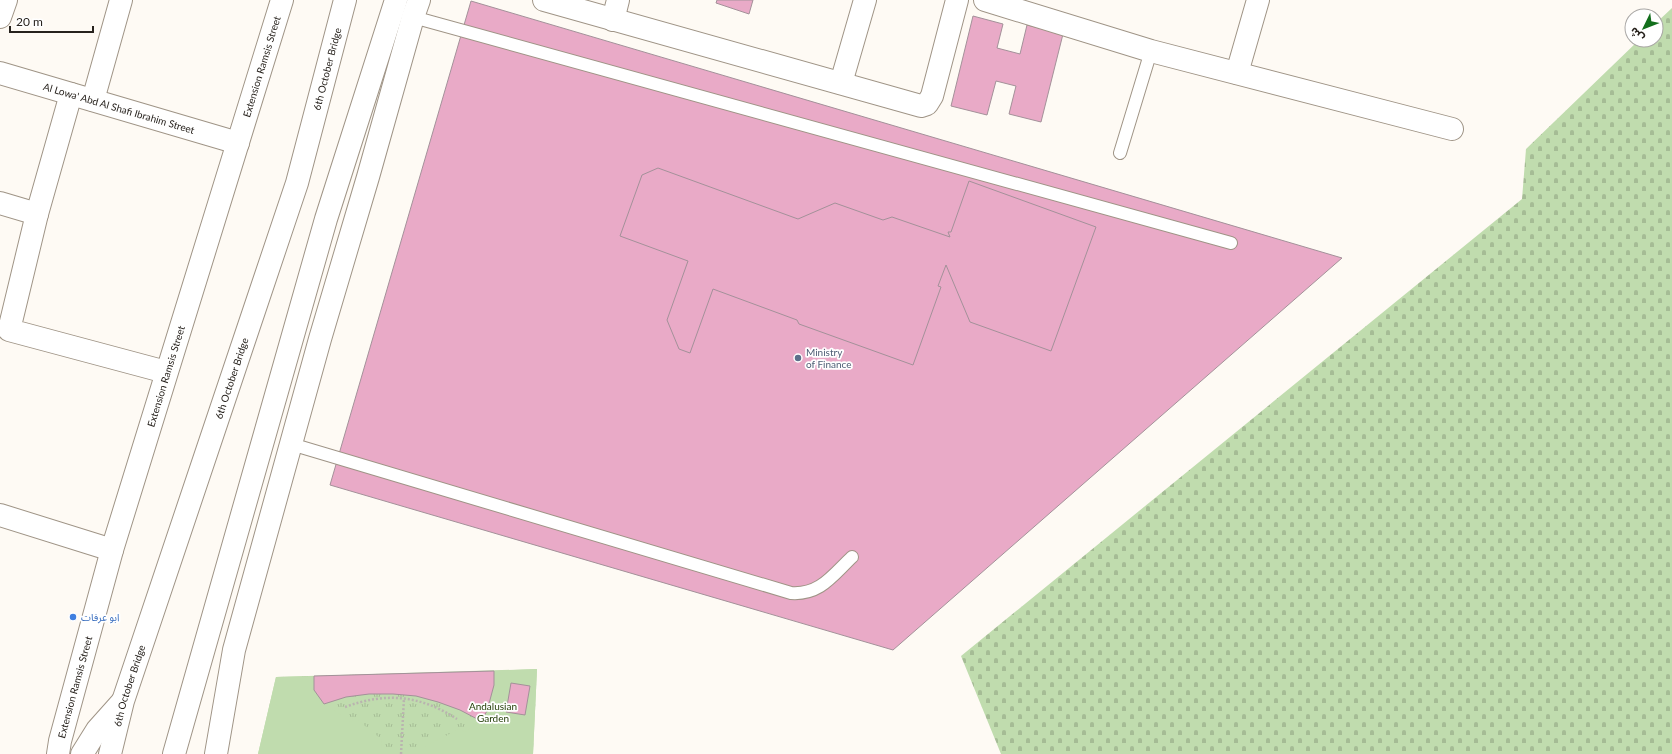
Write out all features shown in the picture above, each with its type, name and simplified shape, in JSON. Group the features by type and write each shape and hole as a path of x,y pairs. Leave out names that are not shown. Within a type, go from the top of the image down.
{"main road":[{"path":"0,17 6,0"},
{"path":"93,100 121,0"},
{"name":"Extension Ramsis Street","path":"58,754 60,741 112,550 282,0"},
{"name":"6th October Bridge","path":"110,754 123,701 297,183 345,0"},
{"path":"174,754 326,219 396,0"},
{"path":"544,0 616,10 841,83 921,106 927,104 932,96 957,0"},
{"path":"841,83 865,0"},
{"path":"985,0 1151,51 1452,130"},
{"path":"1237,73 1258,0"},
{"path":"216,754 234,650 291,444 416,9"},
{"name":"Al Lowa' Abd Al Shafi Ibrahim Street","path":"0,73 238,143"},
{"path":"71,94 5,328 166,372"},
{"path":"0,203 37,214"},
{"path":"0,515 112,550"},
{"path":"82,754 97,730 123,701"}],"lane":[{"path":"416,9 1231,244"},
{"path":"1120,153 1151,51"},
{"path":"291,444 791,593 803,594 822,586 852,557"}],"path":[{"path":"345,707 364,700 384,697 404,698 432,705 457,719"},
{"path":"401,754 404,698"}],"green space":[{"path":"1672,8 1672,754 1001,754 961,656 1522,199 1526,149 1631,48 1664,48 1664,16"},
{"name":"Andalusian Garden","path":"537,669 533,754 258,754 276,677"},
{"path":"537,669 533,754 421,754 424,747 459,729 464,732 480,722 489,705 494,671","holes":["511,683 530,686 525,715 506,712"]},
{"path":"314,676 324,703 351,722 354,717 381,739 382,748 385,754 258,754 276,677"}],"building":[{"path":"717,0 753,0 749,14 716,3"},
{"name":"Ministry of Finance","path":"471,1 1342,258 893,650 330,485"},
{"path":"973,16 1003,24 997,48 1020,54 1027,25 1063,34 1041,122 1009,114 1016,86 996,81 987,115 951,106"},
{"path":"658,168 798,219 835,203 883,220 892,217 950,237 948,232 951,232 969,181 1096,227 1051,351 970,322 946,265 938,286 941,287 913,365 799,324 797,320 713,289 690,353 679,349 667,320 688,261 620,236 642,175"},
{"path":"494,671 494,685 487,711 481,721 460,710 416,696 369,694 346,697 324,704 314,690 314,676"},
{"path":"511,683 530,686 525,715 506,712"}],"place":[{"name":"Ministry of Finance","path":"798,358"},
{"name":"ابو عرفات","path":"73,617"}]}
